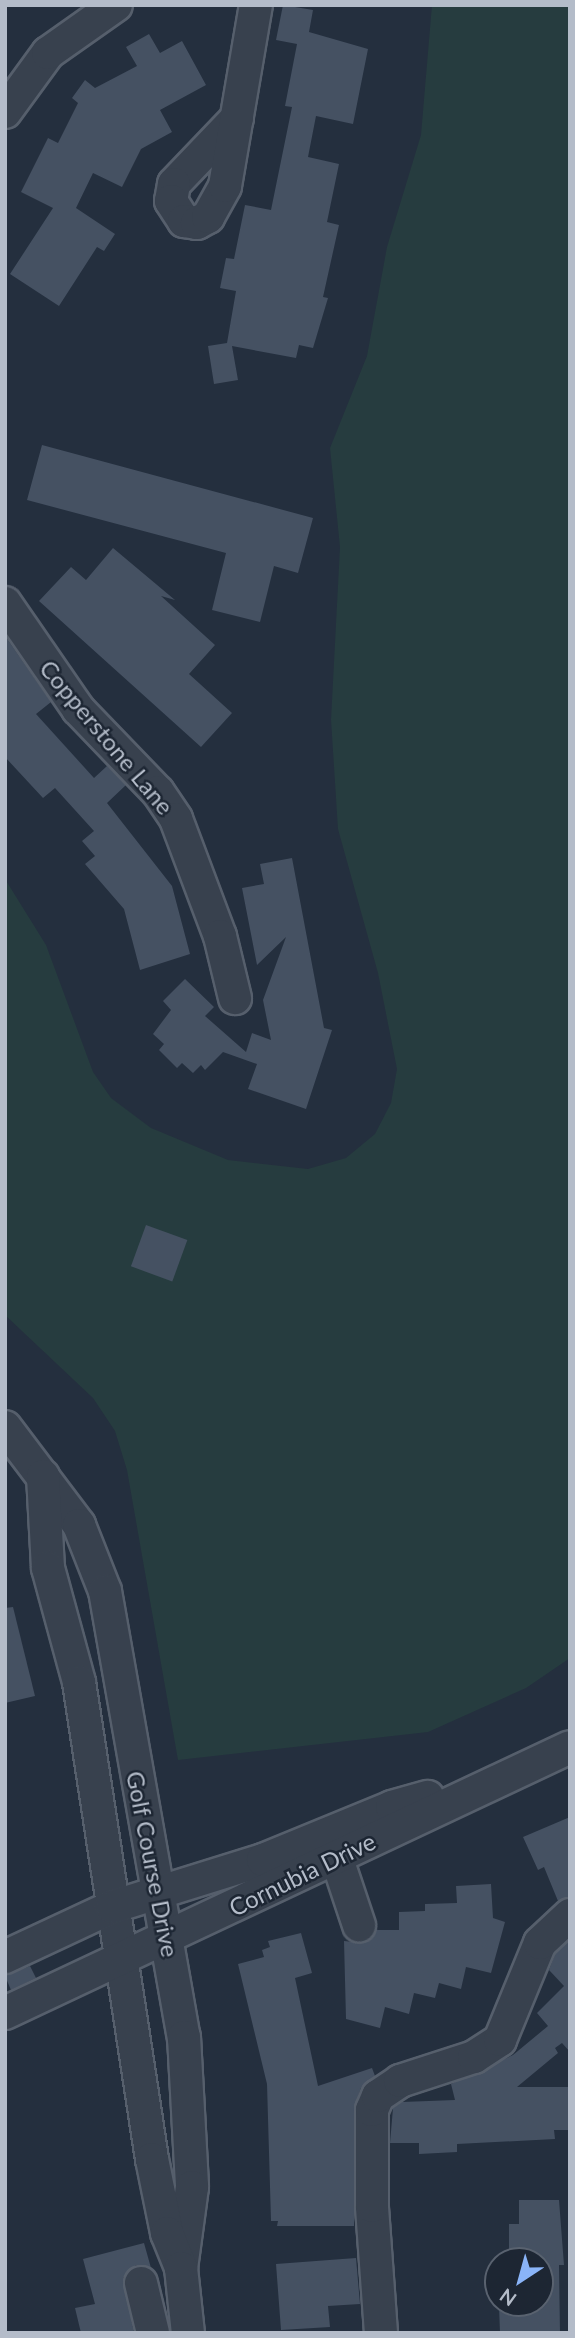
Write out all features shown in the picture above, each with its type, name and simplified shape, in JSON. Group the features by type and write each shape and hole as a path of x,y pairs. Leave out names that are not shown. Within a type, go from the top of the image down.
{"street":[{"path":"5,112 48,52 116,5"},
{"path":"237,118 256,5"},
{"name":"Copperstone Lane","path":"5,603 78,709 158,792 176,819 220,936 235,998"},
{"name":"Golf Course Drive","path":"5,1427 79,1525 104,1591 156,1893 168,1938 184,2037 192,2187 181,2268 188,2333"},
{"name":"Golf Course Drive","path":"43,1476 48,1568 79,1682 152,2159 167,2233 181,2268"},
{"name":"Cornubia Drive","path":"5,2013 168,1938 332,1846 570,1747"},
{"path":"332,1846 359,1925"},
{"name":"Cornubia Drive","path":"5,1957 112,1907 263,1860 332,1846"},
{"path":"381,2333 370,2152 375,2103 400,2081 474,2057 500,2040 540,1942 570,1915"},
{"path":"141,2283 153,2333"}],"green space":[{"path":"432,5 570,5 570,1658 526,1688 428,1732 178,1760 127,1470 115,1431 93,1398 5,1315 5,879 46,945 93,1072 111,1098 151,1128 228,1160 308,1169 346,1158 375,1134 391,1103 397,1069 378,973 338,829 331,720 340,547 330,448 367,356 387,247 421,135"}],"building":[{"path":"283,5 313,10 309,32 368,49 353,124 316,116 308,157 339,164 327,222 339,225 323,297 328,298 313,348 299,345 296,358 232,346 238,380 214,384 208,346 227,343 236,291 220,288 226,258 234,259 245,205 271,210 292,107 285,106 297,44 276,40"},
{"path":"149,34 160,53 182,41 206,85 160,110 172,132 141,149 122,187 93,173 76,208 115,234 104,251 97,247 59,306 10,274 53,208 21,192 48,138 58,143 78,103 72,98 85,80 95,88 137,66 126,47"},
{"path":"42,445 313,518 298,573 274,566 260,622 212,610 226,553 27,500"},
{"path":"113,548 175,600 161,596 215,645 189,674 232,713 201,747 39,601 71,567 86,580"},
{"path":"5,636 51,702 36,714 94,778 107,766 126,785 107,803 172,886 190,954 140,970 124,909 85,864 95,856 82,841 94,831 55,788 43,798 5,757"},
{"path":"292,858 324,1028 332,1030 306,1109 248,1089 257,1064 223,1052 205,1070 201,1065 193,1073 182,1063 177,1068 159,1050 164,1044 153,1034 171,1010 163,1001 185,979 214,1007 205,1016 246,1052 252,1033 271,1040 263,1000 286,937 257,965 242,888 264,884 260,864"},
{"path":"146,1225 187,1240 172,1281 131,1266"},
{"path":"13,1607 35,1696 5,1703 5,1608"},
{"path":"570,1817 570,1897 558,1901 544,1867 538,1870 523,1837"},
{"path":"491,1884 493,1918 505,1922 491,1973 466,1967 461,1989 439,1983 435,1998 414,1993 409,2014 385,2007 380,2028 346,2019 344,1941 364,1943 376,1930 399,1930 399,1912 425,1911 425,1904 457,1903 456,1886"},
{"path":"301,1933 312,1973 295,1978 318,2086 372,2068 375,2076 361,2088 354,2109 354,2226 277,2226 278,2221 271,2221 267,2084 238,1964 264,1957 262,1950 270,1947 268,1941"},
{"path":"570,1940 570,2052 562,2043 555,2048 558,2053 517,2087 570,2087 570,2130 554,2130 555,2139 457,2144 457,2152 419,2154 419,2143 390,2143 393,2108 402,2102 455,2100 451,2084 513,2055 548,2026 537,2013 564,1986 549,1970 555,1954"},
{"path":"30,1966 36,1978 11,1990 5,1976"},
{"path":"519,2200 559,2200 564,2265 559,2265 560,2333 500,2333 499,2317 554,2317 554,2247 509,2247 509,2224 519,2224"},
{"path":"144,2243 151,2268 136,2265 123,2278 134,2333 81,2333 75,2308 95,2304 83,2259"},
{"path":"356,2258 360,2304 328,2306 330,2327 281,2330 276,2264"}]}
